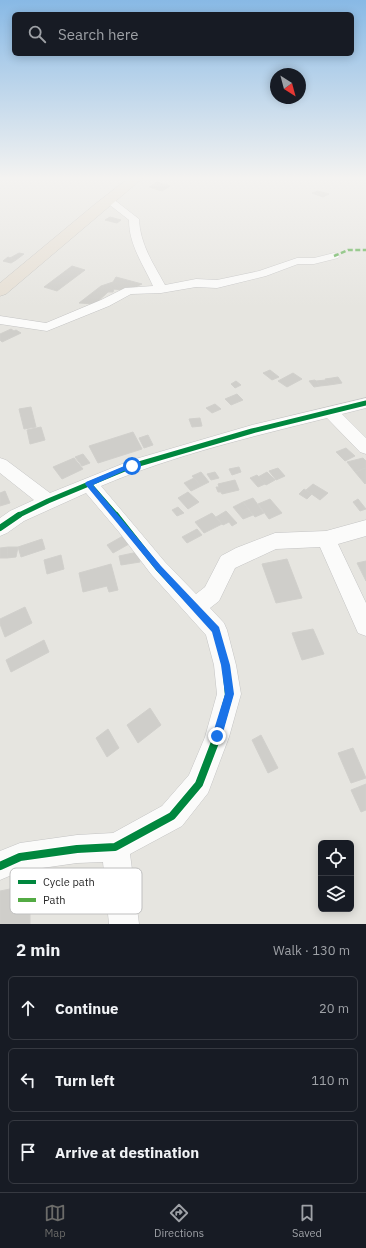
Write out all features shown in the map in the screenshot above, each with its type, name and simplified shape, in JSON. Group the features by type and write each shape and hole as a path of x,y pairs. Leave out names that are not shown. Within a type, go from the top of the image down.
{"highway":[{"path":"0,290 85,220"}],"street":[{"path":"134,220 135,235 143,255 161,289"},
{"path":"0,320 47,326 105,303 129,291 161,289 196,283 217,284 262,274 297,262 314,261 334,256"},
{"path":"0,528 17,516 48,501 132,466 211,442 366,403"},
{"path":"331,412 366,448"},
{"path":"0,464 48,501"},
{"path":"0,866 20,857 76,849 115,847 172,816 199,784 217,736 230,694 225,665 216,630 158,568 126,527 89,484"},
{"path":"196,607 212,594 228,562 275,541 326,539 366,528"},
{"path":"326,539 366,626"},
{"path":"115,847 117,868"},
{"path":"123,914 124,924"}],"building":[{"path":"105,220 121,220 117,223"},
{"path":"19,253 24,254 16,260 10,258"},
{"path":"8,257 16,260 11,263 3,261"},
{"path":"72,266 85,270 57,291 44,287"},
{"path":"116,277 142,284 133,288 125,287 122,290 114,289 113,292 108,292 95,304 79,303 101,286 113,282"},
{"path":"11,329 21,333 2,342 0,340 0,334"},
{"path":"270,370 279,377 272,380 263,373"},
{"path":"293,373 302,379 287,387 278,381"},
{"path":"338,377 342,383 336,384 332,378"},
{"path":"332,378 336,384 329,385 325,379"},
{"path":"315,380 320,386 314,387 309,381"},
{"path":"326,380 329,385 320,386 316,381"},
{"path":"236,381 241,385 235,388 231,384"},
{"path":"237,394 243,400 231,405 225,399"},
{"path":"215,404 221,409 212,413 206,408"},
{"path":"31,407 36,427 24,429 19,409"},
{"path":"200,418 202,426 192,427 189,419"},
{"path":"41,427 45,440 30,444 27,430"},
{"path":"133,432 142,449 98,463 89,446"},
{"path":"148,435 153,445 144,448 139,438"},
{"path":"346,448 355,456 345,461 336,452"},
{"path":"83,454 90,463 82,466 75,457"},
{"path":"74,458 83,469 62,479 53,467"},
{"path":"363,458 366,461 366,468 355,472 347,462"},
{"path":"239,467 241,472 232,475 229,469"},
{"path":"278,468 285,476 276,480 269,471"},
{"path":"366,468 366,483 365,484 355,472"},
{"path":"201,472 209,482 201,486 192,476"},
{"path":"215,472 219,478 211,480 207,474"},
{"path":"267,472 275,480 266,485 258,477"},
{"path":"257,475 265,484 258,487 250,478"},
{"path":"194,478 201,486 191,491 184,483"},
{"path":"235,480 239,490 222,494 221,492 218,492 216,487 219,487 218,484"},
{"path":"313,484 328,493 320,500 306,490"},
{"path":"304,489 312,494 307,499 299,494"},
{"path":"5,491 10,503 0,506 0,493"},
{"path":"188,492 199,502 188,509 178,498"},
{"path":"253,498 264,513 255,517 243,502"},
{"path":"270,499 282,513 269,519 258,504"},
{"path":"358,499 366,509 360,511 353,502"},
{"path":"243,502 253,515 243,519 233,507"},
{"path":"178,507 184,513 177,516 172,510"},
{"path":"226,511 237,523 232,526 229,522 223,525 216,517"},
{"path":"212,513 222,524 204,533 195,522"},
{"path":"197,529 202,535 187,543 182,537"},
{"path":"123,536 129,544 113,553 107,545"},
{"path":"42,539 45,549 21,557 18,547"},
{"path":"8,547 7,558 0,558 0,548"},
{"path":"8,547 18,547 16,557 7,558"},
{"path":"138,552 140,562 121,565 119,556"},
{"path":"61,555 64,569 47,574 44,560"},
{"path":"287,559 302,598 276,603 262,564"},
{"path":"366,561 366,581 357,563"},
{"path":"111,564 118,590 109,592 107,586 83,592 79,573"},
{"path":"25,607 32,623 5,637 0,624 0,619"},
{"path":"313,629 324,654 302,660 292,633"},
{"path":"44,640 49,652 11,672 6,660"},
{"path":"150,708 161,725 138,743 127,725"},
{"path":"108,729 119,748 107,757 96,738"},
{"path":"261,735 278,768 268,773 252,740"},
{"path":"353,748 366,778 351,783 338,753"},
{"path":"366,784 366,810 361,812 351,790"},
{"path":"10,889 10,914 30,914 30,924 0,924 0,891"}],"marked path":[{"path":"334,256 348,250 366,250"}],"cycle path":[{"path":"0,528 17,516 48,501 132,466 252,431 366,403"},
{"path":"0,866 20,857 77,849 115,847 172,816 199,784 217,737 229,694 225,665 216,630 158,568 126,527 89,484"}],"route":[{"path":"132,466 89,484 126,527 158,568 216,630 225,665 230,694 217,736"}]}
